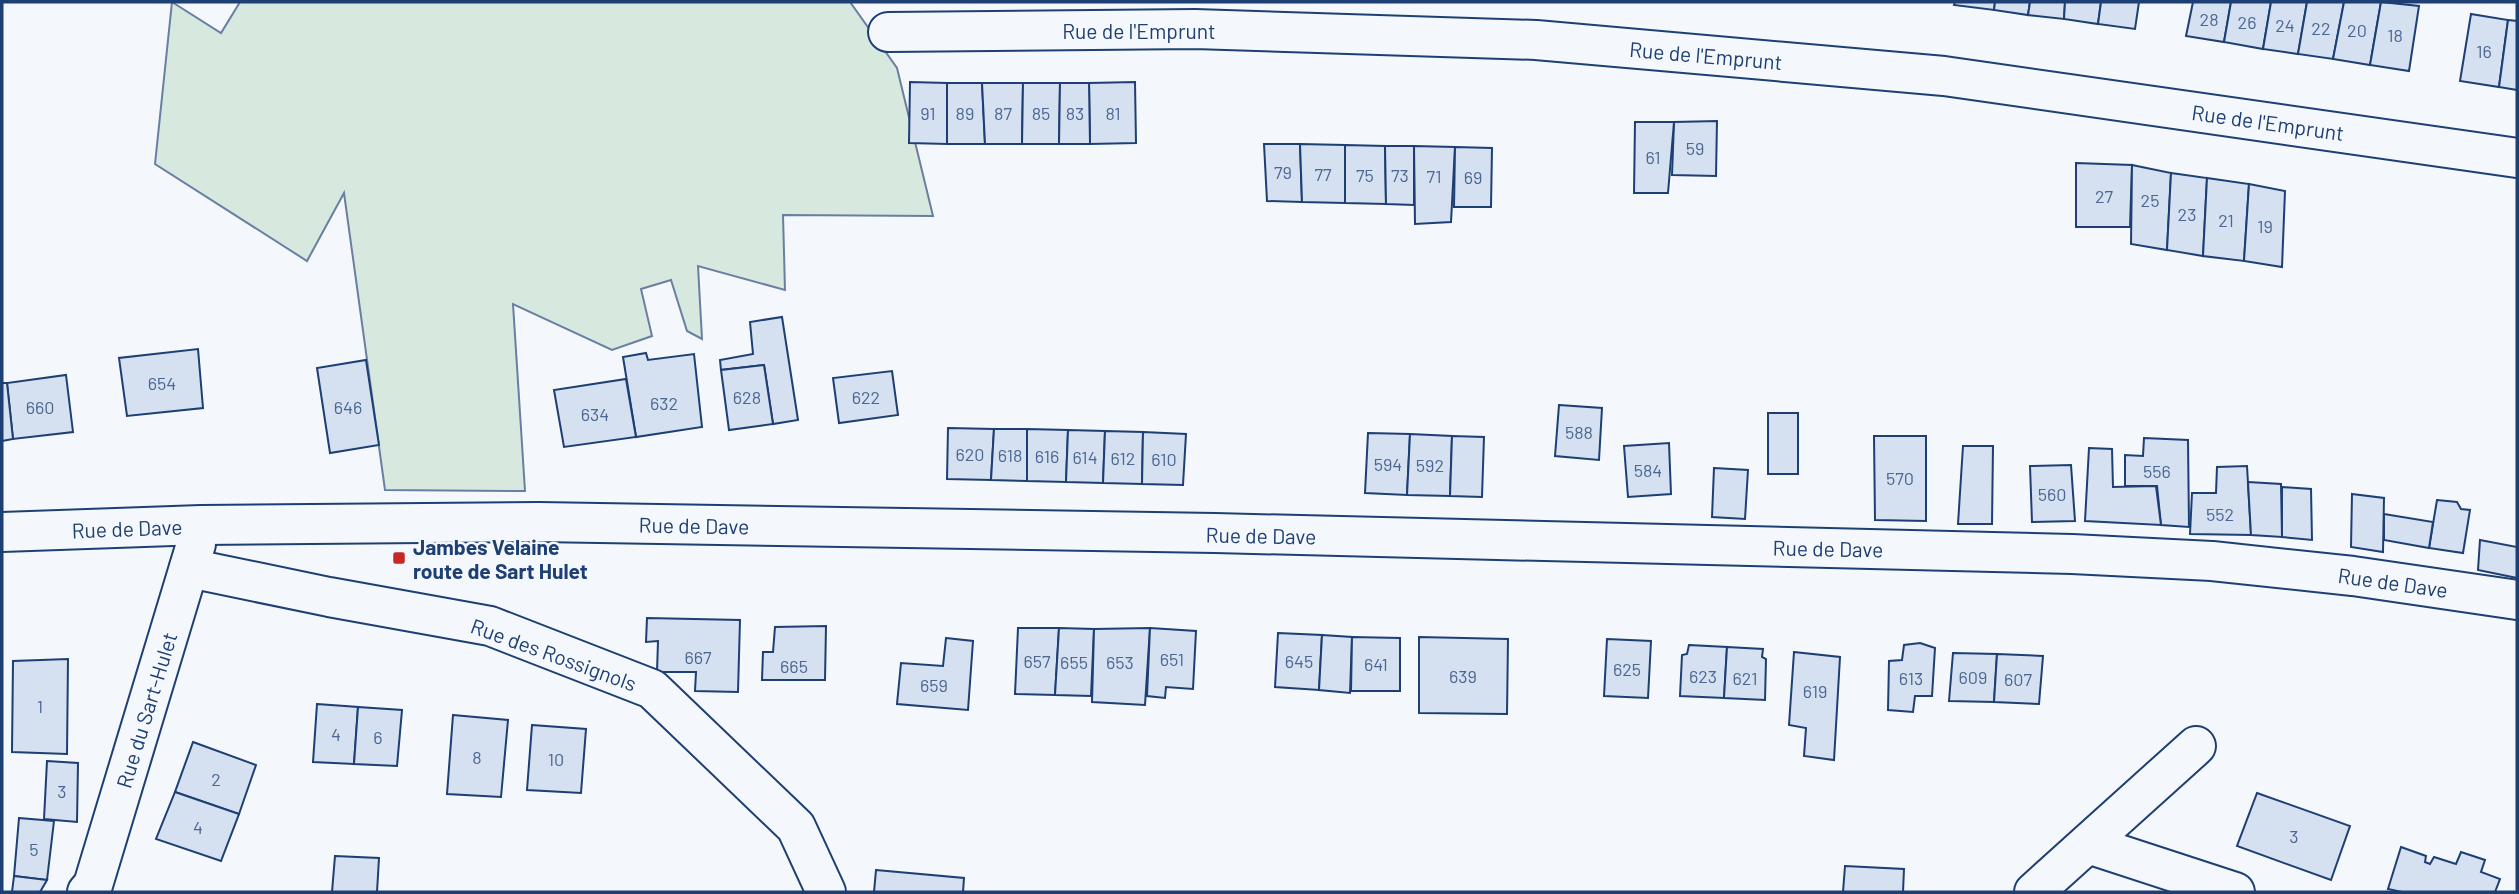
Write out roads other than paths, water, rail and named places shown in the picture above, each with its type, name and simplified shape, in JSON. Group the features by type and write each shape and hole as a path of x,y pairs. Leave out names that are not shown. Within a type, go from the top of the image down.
{"street":[{"name":"Rue de l'Emprunt","path":"888,32 1195,15 1536,40 1944,76 2517,158"},
{"name":"Rue de Dave","path":"2,532 201,525 539,522 979,529 2072,554 2212,561 2353,576 2517,600"},
{"name":"Rue du Sart-Hulet","path":"87,892 93,884 201,525"},
{"name":"Rue des Rossignols","path":"189,568 489,626 652,689 796,827 826,892"},
{"path":"2034,892 2196,746"},
{"path":"2088,844 2235,892"}],"place":[{"name":"Jambes Velaine route de Sart Hulet","path":"399,558"}]}
